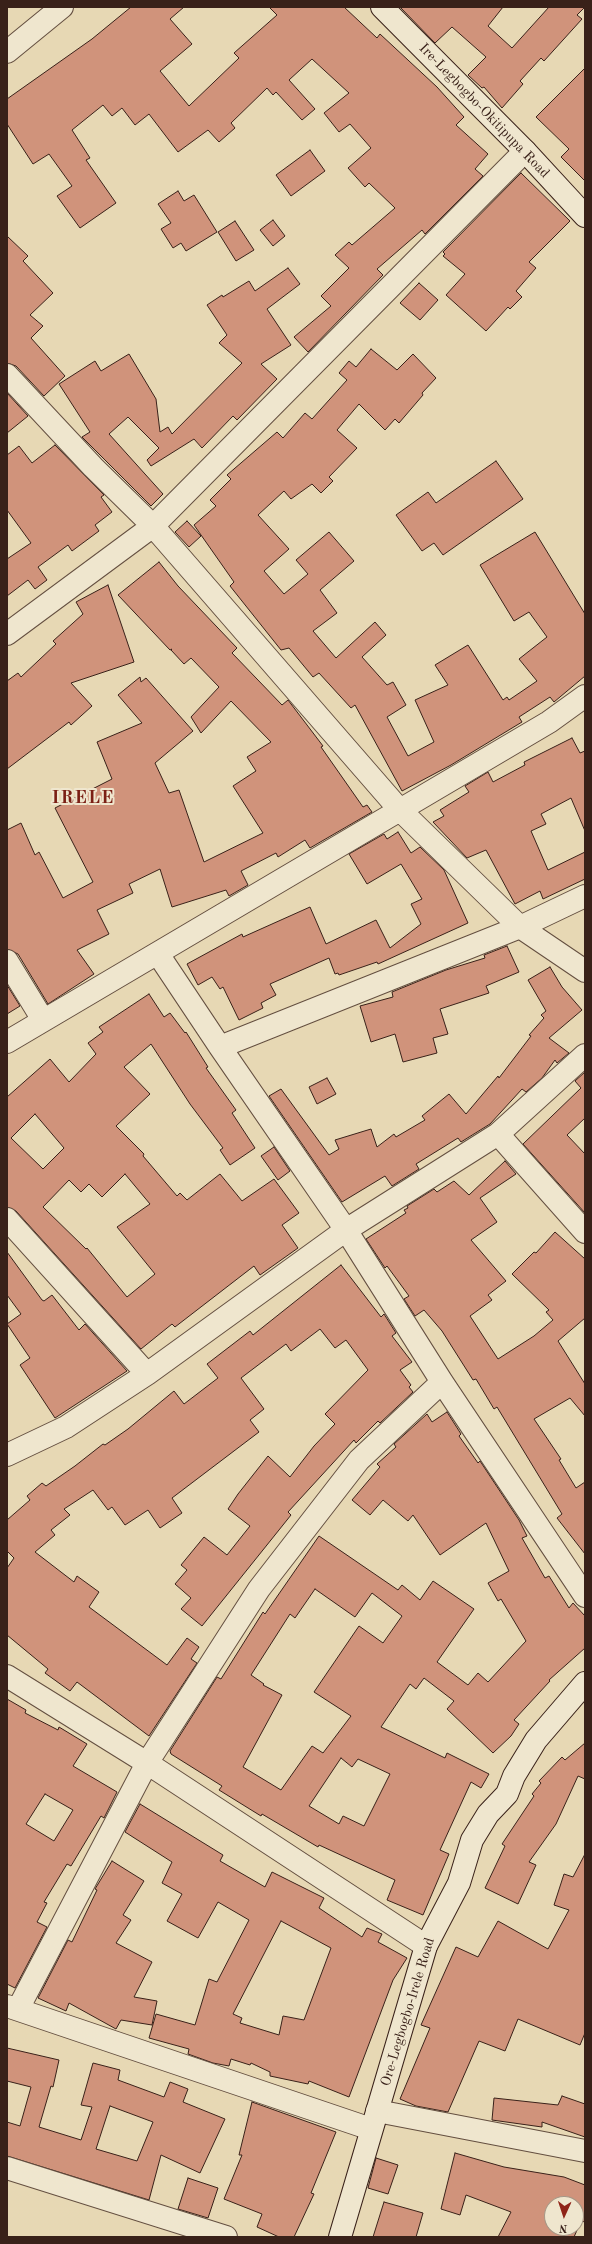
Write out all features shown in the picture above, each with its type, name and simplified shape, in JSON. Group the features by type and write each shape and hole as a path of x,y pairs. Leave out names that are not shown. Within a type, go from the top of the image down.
{"street":[{"path":"7,52 62,7"},
{"name":"Ire-Legbogbo-Okitipupa Road","path":"382,7 525,151 585,216"},
{"path":"7,634 153,526 525,151"},
{"path":"7,375 153,526 399,809 520,927 585,971"},
{"path":"7,1042 158,954 399,809 550,722 585,696"},
{"path":"220,1047 520,927 585,896"},
{"path":"158,954 346,1230 442,1382 585,1596"},
{"path":"7,960 43,1020"},
{"path":"7,1455 66,1427 147,1374 346,1230 498,1134 585,1055"},
{"path":"498,1134 585,1232"},
{"path":"7,1219 147,1374"},
{"path":"442,1382 359,1460 259,1589 147,1763 13,2007 374,2120 585,2151"},
{"path":"7,1676 147,1763 426,1946"},
{"name":"Ore-Legbogbo-Irele Road","path":"340,2237 426,1946 459,1883 472,1840 488,1814 507,1794 514,1776 536,1740 585,1683"},
{"path":"7,2168 226,2237"}],"building":[{"path":"131,7 184,7 170,19 192,44 160,71 189,106 239,58 234,53 277,15 269,7 344,7 377,38 380,34 437,87 464,117 456,125 488,154 475,169 483,176 425,234 422,230 377,269 383,275 308,352 294,337 331,306 321,296 349,268 335,255 349,242 352,245 395,208 369,183 365,187 348,168 371,148 350,124 339,132 324,113 349,93 312,59 289,80 315,109 302,120 276,92 273,95 267,88 231,123 235,128 219,142 208,130 178,152 149,114 135,125 122,108 112,116 103,105 72,130 90,158 86,160 116,203 80,228 57,196 72,186 49,154 33,164 7,124 7,99 92,39"},
{"path":"400,7 503,7 488,26 512,48 549,7 585,7 577,15 582,19 544,61 541,58 520,81 523,84 502,108 484,87 482,88 468,75 486,57 452,27 435,43"},
{"path":"585,68 585,181 561,157 569,149 536,117"},
{"path":"310,150 325,171 291,196 276,175"},
{"path":"521,173 570,221 529,262 536,268 516,291 522,297 510,309 508,307 486,331 446,295 465,274 443,256 445,254 443,252"},
{"path":"178,191 184,201 194,195 217,232 186,251 181,243 173,248 161,229 171,223 158,204"},
{"path":"273,220 285,236 273,246 260,230"},
{"path":"235,221 254,250 236,261 218,232"},
{"path":"7,236 28,256 23,261 53,293 30,315 43,326 31,338 65,376 44,396 16,366 7,363"},
{"path":"288,268 300,284 267,309 291,345 261,364 277,379 237,420 233,416 202,448 194,439 151,466 147,460 159,448 128,417 109,434 163,494 151,506 82,437 90,432 59,384 95,361 101,371 129,354 156,399 160,432 168,427 172,434 242,363 219,343 227,335 207,305 222,295 223,297 249,281 255,291"},
{"path":"419,283 438,300 420,320 400,303"},
{"path":"371,349 397,370 413,354 436,378 422,393 423,395 399,423 395,419 385,430 359,404 337,430 357,448 329,477 333,481 321,493 312,484 291,499 284,491 258,515 289,549 264,571 284,594 308,574 296,560 329,532 354,561 320,590 337,613 313,631 336,658 375,622 386,635 362,657 387,685 393,682 406,705 387,717 408,756 434,742 415,700 448,685 435,665 468,645 503,700 507,697 509,700 537,681 519,659 547,637 529,612 514,621 480,565 535,532 585,614 585,676 554,702 550,697 519,717 522,722 451,765 402,791 355,705 351,708 319,673 313,677 289,648 281,650 230,586 234,582 194,525 216,506 210,500 231,479 227,475 277,432 283,438 305,413 312,419 347,380 339,373 349,361 356,367"},
{"path":"7,393 28,416 7,433"},
{"path":"55,445 104,495 101,497 112,512 95,525 99,531 72,551 68,545 38,567 47,580 35,589 28,580 7,596 7,559 31,543 7,510 7,455 19,446 32,463"},
{"path":"496,461 523,499 443,555 434,543 422,551 396,515 428,492 436,503"},
{"path":"187,521 201,536 189,547 175,532"},
{"path":"159,562 178,586 237,648 232,653 282,705 288,700 323,746 321,747 363,807 367,805 372,812 310,848 305,840 278,857 276,853 241,871 248,885 229,896 226,890 172,907 160,869 129,884 133,893 97,910 109,934 77,950 94,974 48,1004 18,954 7,949 7,830 21,823 35,855 39,852 63,898 93,882 55,808 112,779 97,742 142,723 118,695 140,677 141,682 146,678 193,731 155,763 169,793 179,790 204,862 263,833 233,786 256,771 247,757 271,742 231,701 201,733 191,717 219,687 191,658 184,664 171,650 172,649 170,650 118,595"},
{"path":"108,585 134,662 71,683 92,706 71,725 69,722 7,769 7,681 18,673 21,677 56,644 53,641 83,614 76,602"},
{"path":"572,738 580,753 585,751 585,831 571,798 541,814 546,824 531,831 548,870 585,852 585,879 543,899 540,891 515,904 486,850 467,858 433,822 444,816 440,810 469,792 465,786 488,772 493,782 525,765 524,762"},
{"path":"398,832 411,853 420,847 444,870 468,923 378,964 377,962 339,975 338,973 335,974 329,958 270,984 276,995 261,1003 263,1008 239,1020 223,987 220,989 212,977 198,985 187,964 242,934 243,937 310,907 326,944 376,920 390,948 421,924 411,904 422,899 401,864 367,884 349,854 384,834 387,839"},
{"path":"507,946 519,972 486,986 489,993 440,1009 448,1034 433,1038 437,1053 403,1062 395,1034 371,1042 360,1006 393,997 392,992 446,970 485,958 484,955"},
{"path":"550,967 562,987 582,1010 549,1038 569,1053 557,1063 555,1060 542,1078 526,1092 522,1089 490,1124 461,1142 458,1138 416,1164 419,1169 392,1186 385,1176 342,1202 269,1096 281,1089 329,1155 339,1149 335,1140 371,1129 377,1147 394,1134 396,1137 425,1120 422,1116 449,1094 466,1114 498,1076 499,1078 531,1036 529,1035 544,1018 541,1015 546,1011 528,980"},
{"path":"7,985 20,1006 7,1014"},
{"path":"149,994 164,1017 170,1013 185,1033 186,1032 208,1067 206,1068 236,1110 232,1113 255,1148 230,1165 220,1150 223,1148 190,1104 151,1044 124,1067 150,1094 116,1126 144,1154 143,1156 177,1196 180,1193 187,1200 220,1174 242,1201 274,1179 299,1213 282,1225 298,1248 260,1275 254,1266 175,1327 172,1324 141,1349 16,1211 7,1207 7,1097 50,1059 69,1082 96,1054 88,1043 103,1032 99,1027","holes":["35,1114 64,1148 43,1169 11,1138","125,1174 150,1204 117,1227 155,1274 127,1297 87,1248 86,1249 43,1207 69,1180 81,1192 89,1184 102,1197"]},
{"path":"585,1072 585,1118 567,1135 585,1154 585,1213 523,1144 581,1088 575,1081"},
{"path":"327,1078 336,1094 317,1104 309,1087"},
{"path":"274,1147 290,1171 278,1180 261,1156"},
{"path":"505,1161 516,1174 480,1198 497,1222 471,1240 506,1281 488,1295 492,1300 470,1316 498,1359 534,1336 553,1320 546,1312 549,1310 512,1274 534,1252 536,1253 555,1232 585,1259 585,1318 558,1341 585,1384 585,1416 570,1398 534,1419 561,1459 559,1460 576,1488 585,1482 585,1554 557,1518 562,1514 497,1407 494,1409 476,1379 473,1380 442,1331 424,1310 415,1316 404,1299 409,1296 387,1266 385,1268 366,1239 406,1213 404,1210 408,1208 407,1206 434,1189 437,1192 454,1181 469,1195"},
{"path":"7,1252 42,1300 44,1301 52,1295 79,1330 85,1324 127,1371 55,1418 20,1365 30,1358 7,1324 21,1314 7,1295"},
{"path":"341,1265 381,1317 384,1314 396,1333 392,1336 412,1362 400,1370 411,1385 409,1387 413,1392 380,1423 378,1421 356,1443 354,1440 288,1512 291,1515 202,1626 181,1609 191,1598 175,1584 187,1570 181,1565 204,1537 227,1555 250,1526 228,1509 268,1456 290,1477 314,1446 335,1424 325,1414 368,1370 346,1340 335,1348 320,1329 291,1351 286,1344 241,1378 264,1409 250,1420 259,1432 172,1498 182,1513 160,1528 148,1510 125,1525 112,1507 108,1510 93,1490 64,1509 70,1515 51,1530 55,1535 35,1552 74,1582 77,1576 99,1592 89,1607 167,1665 187,1638 199,1647 191,1659 197,1663 149,1736 77,1682 70,1691 45,1673 48,1669 7,1635 7,1568 14,1558 7,1551 7,1520 30,1500 27,1496 42,1483 46,1486 75,1466 103,1444 105,1445 128,1429 174,1391 184,1404 218,1378 207,1364 250,1331 253,1335"},
{"path":"447,1412 461,1434 459,1436 478,1463 480,1461 519,1520 527,1536 522,1538 545,1578 549,1576 569,1608 573,1603 585,1616 585,1648 549,1680 550,1681 514,1720 519,1724 511,1736 493,1753 447,1709 454,1701 424,1678 416,1689 410,1684 381,1727 445,1758 447,1753 489,1774 481,1788 471,1782 440,1850 449,1854 423,1915 387,1900 395,1880 319,1845 318,1847 262,1814 261,1816 219,1790 222,1786 171,1754 170,1751 217,1677 221,1679 263,1612 265,1614 319,1536 398,1590 402,1585 420,1600 433,1581 474,1609 437,1662 468,1685 478,1673 488,1682 526,1641 501,1599 498,1601 488,1583 509,1571 486,1523 440,1555 413,1515 408,1521 383,1500 370,1515 352,1500 380,1467 377,1464 396,1447 394,1444 427,1414 432,1422","holes":["315,1589 355,1617 372,1593 402,1616 383,1643 359,1626 314,1692 351,1716 323,1753 312,1746 281,1790 243,1767 282,1695 263,1685 264,1684 251,1675 290,1614 295,1618","341,1758 352,1767 358,1759 390,1774 364,1826 343,1816 339,1824 309,1806"]},
{"path":"7,1699 26,1710 25,1713 58,1730 59,1727 87,1744 73,1766 117,1792 104,1818 101,1816 71,1866 67,1864 44,1902 47,1903 37,1922 47,1927 15,1988 7,1984","holes":["45,1794 73,1810 54,1841 26,1824"]},
{"path":"585,1743 585,1779 578,1776 556,1824 529,1862 536,1865 518,1904 485,1888 505,1846 502,1844 534,1796 532,1794 541,1783 539,1781 562,1757 565,1760"},
{"path":"140,1804 223,1855 220,1861 265,1887 272,1872 324,1898 319,1908 362,1937 367,1928 382,1934 378,1942 407,1958 393,1980 349,2097 309,2081 308,2084 270,2076 270,2072 251,2063 250,2065 231,2059 229,2066 213,2063 188,2054 189,2049 149,2038 156,2014 195,2025 209,1979 217,1982 249,1920 218,1902 198,1938 167,1921 182,1894 162,1883 172,1862 125,1832","holes":["281,1921 331,1948 304,2020 283,2016 279,2035 240,2023 242,2018 233,2014"]},
{"path":"585,1854 585,2033 580,2045 518,2019 505,2051 479,2041 448,2112 416,2106 400,2099 430,2028 421,2025 456,1947 478,1957 498,1921 548,1949 569,1910 554,1905 564,1874 573,1877"},
{"path":"112,1861 144,1881 123,1915 131,1920 116,1943 152,1962 134,1997 157,2001 152,2025 121,2020 116,2029 69,2003 66,2011 38,1998 68,1940 72,1942 97,1890 95,1889"},
{"path":"7,2048 59,2060 53,2087 51,2086 39,2127 81,2140 92,2107 81,2105 93,2063 120,2070 118,2080 164,2097 170,2082 188,2089 183,2102 225,2119 200,2173 161,2155 149,2200 7,2156 7,2122 20,2126 31,2087 7,2081","holes":["110,2106 153,2122 137,2161 96,2149"]},
{"path":"562,2096 585,2104 585,2137 542,2122 542,2127 492,2120 494,2098 558,2105"},
{"path":"252,2102 336,2132 311,2193 314,2194 294,2237 279,2237 257,2227 262,2214 224,2199 242,2155 239,2155"},
{"path":"455,2153 504,2167 564,2177 585,2185 585,2222 584,2196 544,2196 544,2236 574,2237 498,2237 511,2212 466,2195 460,2215 441,2209"},
{"path":"376,2158 398,2165 388,2194 368,2188"},
{"path":"188,2178 218,2188 208,2218 178,2209"},
{"path":"384,2202 423,2213 416,2237 373,2237"}],"district":[{"name":"IRELE","path":"83,798"}]}
